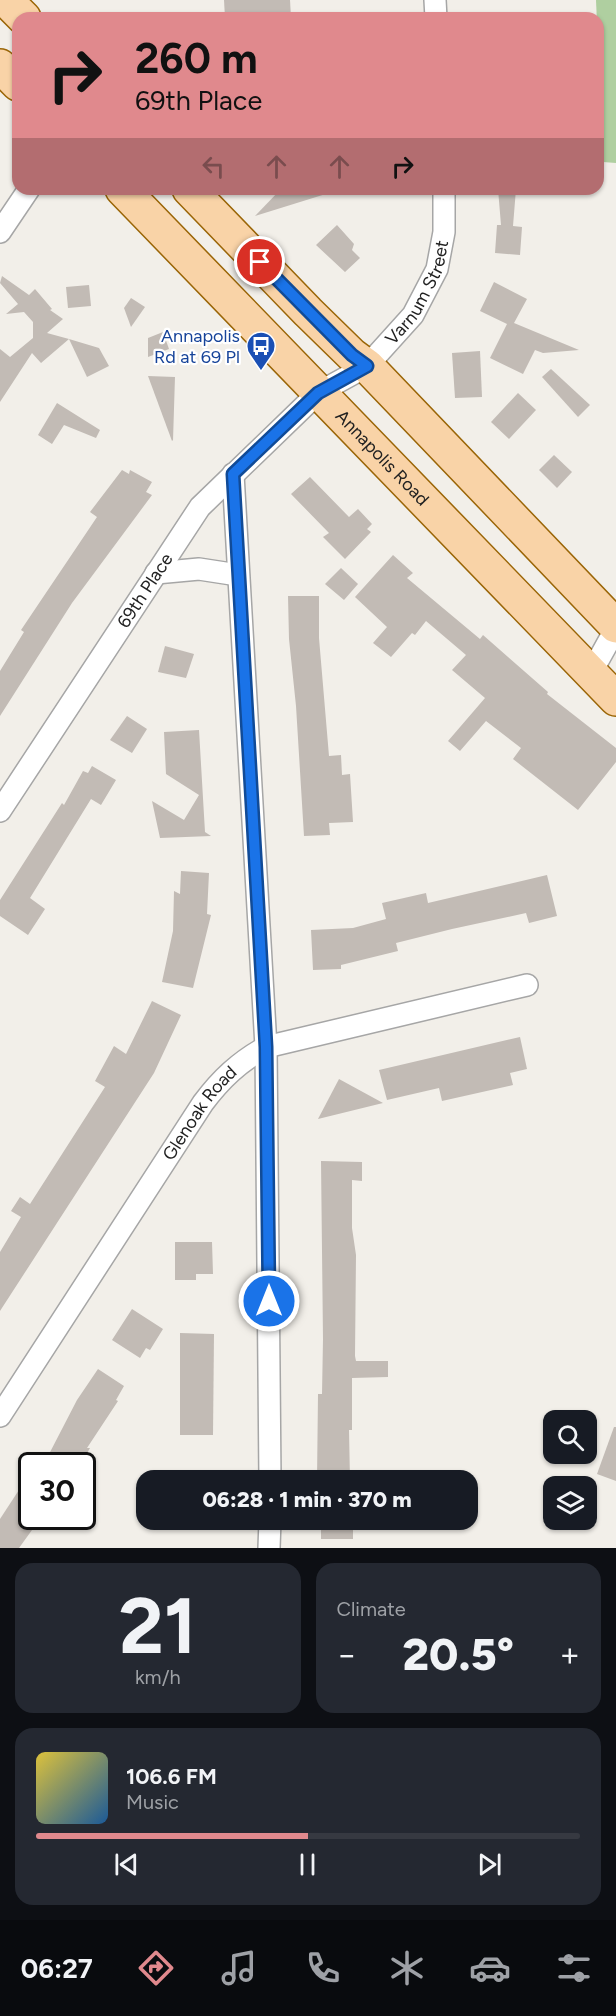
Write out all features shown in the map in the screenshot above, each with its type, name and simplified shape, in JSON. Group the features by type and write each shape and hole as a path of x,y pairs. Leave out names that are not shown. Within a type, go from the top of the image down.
{"main road":[{"path":"6,0 18,12"},
{"path":"0,66 12,78"},
{"name":"Annapolis Road","path":"128,195 590,675 616,699"},
{"path":"195,195 308,312 352,355 367,366 616,627"}],"street":[{"path":"2,226 25,195"},
{"name":"Varnum Street","path":"318,393 367,366 413,315 437,269 444,232 444,195"},
{"name":"69th Place","path":"0,811 192,518 233,474 318,393"},
{"path":"233,474 266,1047 270,1470"},
{"path":"156,573 199,569 238,575"},
{"path":"590,675 616,627"},
{"name":"Glenoak Road","path":"0,1416 203,1103 221,1079 241,1061 266,1047 527,985"},
{"path":"269,1548 270,1530"}],"green space":[{"path":"596,0 616,0 616,163 604,162 604,12 597,12"}],"building":[{"path":"224,0 290,0 291,12 225,12"},
{"path":"275,195 323,195 255,216"},
{"path":"498,195 516,195 513,226 522,227 520,255 495,253 497,225 501,225"},
{"path":"337,225 354,244 352,250 360,258 345,272 316,245"},
{"path":"2,276 29,295 35,289 52,309 50,310 63,319 47,333 69,339 41,363 32,353 0,402 0,349 10,357 33,338 33,322 24,312 6,314 18,304 0,283"},
{"path":"494,282 527,299 514,323 579,350 543,353 535,350 523,374 490,358 507,324 480,311"},
{"path":"89,285 91,306 68,308 66,287"},
{"path":"131,298 145,307 131,327 124,308"},
{"path":"163,332 169,349 148,357 148,338"},
{"path":"69,339 99,348 109,366 87,377"},
{"path":"480,351 482,397 455,398 452,353"},
{"path":"551,369 590,405 578,417 542,377"},
{"path":"148,376 175,377 172,441"},
{"path":"518,393 536,410 509,439 491,422"},
{"path":"57,403 100,430 96,438 64,425 52,444 38,435"},
{"path":"554,455 572,472 557,488 539,470"},
{"path":"122,470 129,474 130,470 152,482 146,492 152,495 72,603 0,716 0,671 24,632 21,630 97,517 90,512"},
{"path":"310,477 349,517 358,509 372,524 367,529 371,532 345,559 323,537 329,533 291,494"},
{"path":"393,555 413,573 407,578 480,639 483,635 548,692 547,694 616,748 616,762 578,810 513,759 521,748 486,721 460,751 448,741 485,698 452,670 466,655 426,621 415,635 412,633 391,657 373,643 387,627 355,597"},
{"path":"341,568 358,584 344,600 325,584"},
{"path":"288,596 319,596 319,638 329,756 341,755 342,775 350,774 353,822 329,823 330,835 304,836 296,706 289,639"},
{"path":"165,646 194,654 186,678 158,672"},
{"path":"127,716 147,729 132,753 110,740"},
{"path":"199,730 205,832 211,836 160,838 152,801 184,820 199,795 166,774 164,732"},
{"path":"92,766 116,780 101,805 91,799 30,898 45,909 28,935 0,916 0,900 62,803 64,805 83,771 88,773"},
{"path":"181,871 209,873 207,914 211,915 193,988 162,982 173,931 174,891 180,894"},
{"path":"547,875 557,916 529,923 526,913 452,929 396,943 398,951 341,965 341,969 313,970 311,930 353,928 386,919 382,903 426,893 428,903"},
{"path":"152,1001 181,1015 154,1073 0,1311 0,1252 21,1217 11,1211 20,1197 30,1204 105,1087 95,1081 114,1046 126,1054"},
{"path":"520,1037 527,1069 510,1073 513,1085 442,1101 439,1088 387,1100 379,1070"},
{"path":"339,1079 383,1103 318,1119"},
{"path":"321,1161 362,1162 362,1181 352,1180 352,1228 356,1255 355,1356 356,1361 388,1361 388,1377 352,1378 350,1470 317,1470 318,1394 322,1394"},
{"path":"175,1242 212,1242 213,1274 196,1274 196,1280 175,1280"},
{"path":"132,1309 163,1329 150,1350 146,1348 140,1358 112,1340"},
{"path":"180,1333 214,1334 213,1435 180,1435"},
{"path":"98,1369 124,1386 116,1400 118,1401 87,1448 90,1448 88,1452 50,1452 77,1400"},
{"path":"614,1427 616,1427 616,1481 597,1474"},
{"path":"18,1491 18,1530 32,1530 19,1548 0,1548 0,1519"},
{"path":"321,1530 353,1530 353,1539 321,1539"}],"place":[{"name":"Annapolis Rd at 69 Pl","path":"261,372"}],"route":[{"path":"260,262 352,355 367,366 318,393 233,474 266,1047 269,1301"}]}
